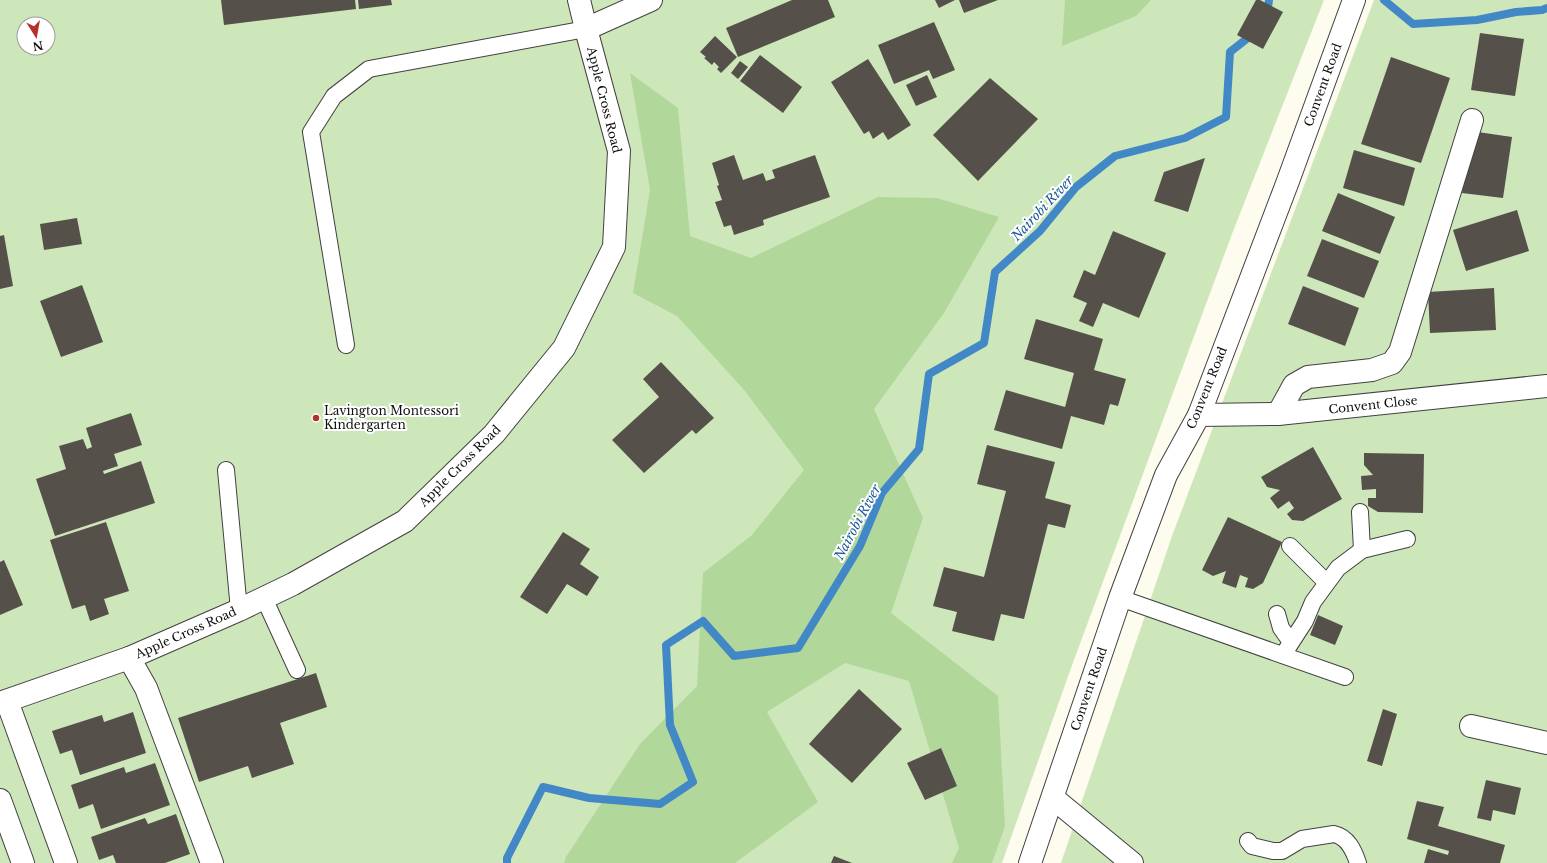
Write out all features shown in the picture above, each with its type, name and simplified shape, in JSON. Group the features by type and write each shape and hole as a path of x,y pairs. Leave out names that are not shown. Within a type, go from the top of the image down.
{"street":[{"name":"Apple Cross Road","path":"3,702 129,658 239,610 293,584 405,521 494,434 564,348 614,247 619,151 579,0"},
{"path":"586,29 651,0"},
{"name":"Convent Road","path":"1030,863 1120,598 1166,475 1199,415 1288,181 1354,1"},
{"path":"1278,414 1294,385 1308,377 1372,370 1392,363 1400,352 1472,120"},
{"name":"Convent Close","path":"1199,415 1278,414 1547,386"},
{"path":"129,658 146,688 212,863"},
{"path":"3,702 66,863"},
{"path":"1471,726 1547,743"},
{"path":"1053,798 1132,863"},
{"path":"0,800 23,863"}],"lane":[{"path":"346,345 311,132 334,96 369,69 586,29"},
{"path":"226,470 239,610"},
{"path":"1360,512 1362,550"},
{"path":"1287,648 1305,621 1313,602 1326,582 1338,568 1362,550 1407,539"},
{"path":"1290,546 1326,582"},
{"path":"264,598 297,670"},
{"path":"1120,598 1287,648 1345,677"},
{"path":"1277,614 1287,648"},
{"path":"1248,841 1252,846 1273,851 1282,851 1302,839 1334,834 1343,838 1350,845 1358,863"}],"green space":[{"path":"0,0 1324,0 1232,234 1071,668 1002,863 0,863"},
{"path":"1065,0 1151,0 1136,16 1062,46"},
{"path":"1374,0 1547,0 1547,863 1061,863 1172,536"},
{"path":"630,73 678,108 690,236 751,258 878,197 937,198 999,217 944,313 874,409 923,518 891,613 998,696 1005,826 992,863 952,863 959,848 909,681 845,663 767,712 818,802 735,863 564,863 566,857 640,744 697,686 703,573 752,535 804,470 745,391 677,316 633,293 650,190"}],"building":[{"path":"221,0 355,0 356,9 224,25"},
{"path":"358,0 391,0 392,5 359,9"},
{"path":"792,0 828,0 835,17 738,57 726,28"},
{"path":"935,0 955,0 939,8"},
{"path":"959,0 998,0 964,13"},
{"path":"1256,0 1260,0 1283,12 1263,49 1237,35"},
{"path":"934,22 955,70 933,79 929,70 894,84 878,45"},
{"path":"1480,33 1524,39 1515,96 1471,90"},
{"path":"715,36 737,57 721,73 717,69 719,67 714,62 712,65 700,52"},
{"path":"760,55 802,87 783,113 740,81"},
{"path":"1391,57 1450,78 1421,163 1361,144"},
{"path":"868,59 911,125 888,140 883,132 873,139 869,131 864,134 831,82"},
{"path":"740,61 748,67 738,79 731,73"},
{"path":"927,75 937,97 916,106 906,85"},
{"path":"990,78 1038,119 978,181 933,135"},
{"path":"1471,131 1512,137 1503,198 1462,193"},
{"path":"1354,150 1415,168 1404,206 1343,188"},
{"path":"734,155 743,180 763,173 766,181 775,178 772,170 815,155 830,197 763,220 764,225 734,235 731,225 724,227 715,202 722,200 712,163"},
{"path":"1205,158 1188,212 1154,201 1164,172"},
{"path":"1338,193 1395,217 1380,254 1322,231"},
{"path":"1517,210 1529,251 1466,271 1453,230"},
{"path":"77,218 82,244 44,250 40,224"},
{"path":"1113,231 1166,253 1139,318 1103,303 1093,327 1079,321 1087,303 1073,297 1084,270 1095,275"},
{"path":"4,235 13,286 0,289 0,236"},
{"path":"1322,239 1379,261 1364,298 1307,276"},
{"path":"82,285 103,342 61,357 40,301"},
{"path":"1303,286 1359,308 1345,346 1288,324"},
{"path":"1494,288 1496,330 1430,333 1428,292"},
{"path":"1036,319 1103,339 1094,370 1126,379 1118,406 1110,404 1104,425 1071,416 1062,449 994,430 1006,390 1065,407 1074,373 1024,359"},
{"path":"661,362 714,418 696,434 692,430 644,473 612,440 659,397 643,379"},
{"path":"131,413 142,445 114,454 118,466 103,471 104,474 141,461 155,503 55,536 36,479 66,469 59,446 83,439 87,449 92,447 86,428"},
{"path":"987,445 1055,462 1045,498 1071,505 1065,528 1048,524 1024,619 1001,614 994,641 952,631 957,612 933,606 944,567 984,577 1006,491 977,484"},
{"path":"1313,447 1342,499 1303,521 1292,520 1287,514 1294,508 1289,501 1278,509 1270,498 1280,490 1267,487 1261,477"},
{"path":"1364,453 1424,454 1423,513 1378,512 1368,506 1368,498 1376,498 1376,489 1362,490 1361,476 1373,475 1364,465"},
{"path":"1228,517 1282,542 1263,583 1253,589 1245,587 1248,578 1240,575 1236,588 1222,583 1226,571 1213,576 1202,570"},
{"path":"106,522 129,591 104,599 109,614 90,621 85,605 72,609 50,540"},
{"path":"563,532 590,549 580,564 599,577 587,596 567,584 547,614 520,597"},
{"path":"4,560 23,605 0,615 0,562"},
{"path":"1318,615 1343,626 1335,645 1310,635"},
{"path":"316,673 327,707 280,723 294,764 252,778 248,766 199,782 178,718"},
{"path":"859,689 902,729 852,783 809,744"},
{"path":"1383,709 1397,714 1382,766 1367,761"},
{"path":"133,712 146,753 80,775 72,750 60,754 52,731 102,715 104,722"},
{"path":"941,748 957,786 925,800 907,763"},
{"path":"155,763 170,805 101,829 93,804 79,809 71,785 124,767 126,773"},
{"path":"1486,780 1521,788 1515,815 1493,810 1491,821 1477,818"},
{"path":"1417,801 1444,807 1438,826 1505,845 1500,863 1424,863 1428,849 1448,855 1449,851 1407,839"},
{"path":"176,814 190,854 165,863 116,863 113,855 99,860 91,837 145,818 148,824"},
{"path":"834,856 852,863 831,863"}],"waterway":[{"name":"Nairobi River","path":"1267,15 1269,0"},
{"name":"Nairobi River","path":"1384,0 1413,24 1477,20 1516,12 1542,10 1547,8"},
{"name":"Nairobi River","path":"507,863 507,858 543,787 589,798 660,804 693,782 670,725 666,645 703,621 734,656 798,648 860,546 882,493 919,449 929,374 984,343 995,272 1040,231 1076,187 1115,156 1185,138 1226,117 1230,52 1254,33"}],"place":[{"name":"Lavington Montessori Kindergarten","path":"316,418"}]}
